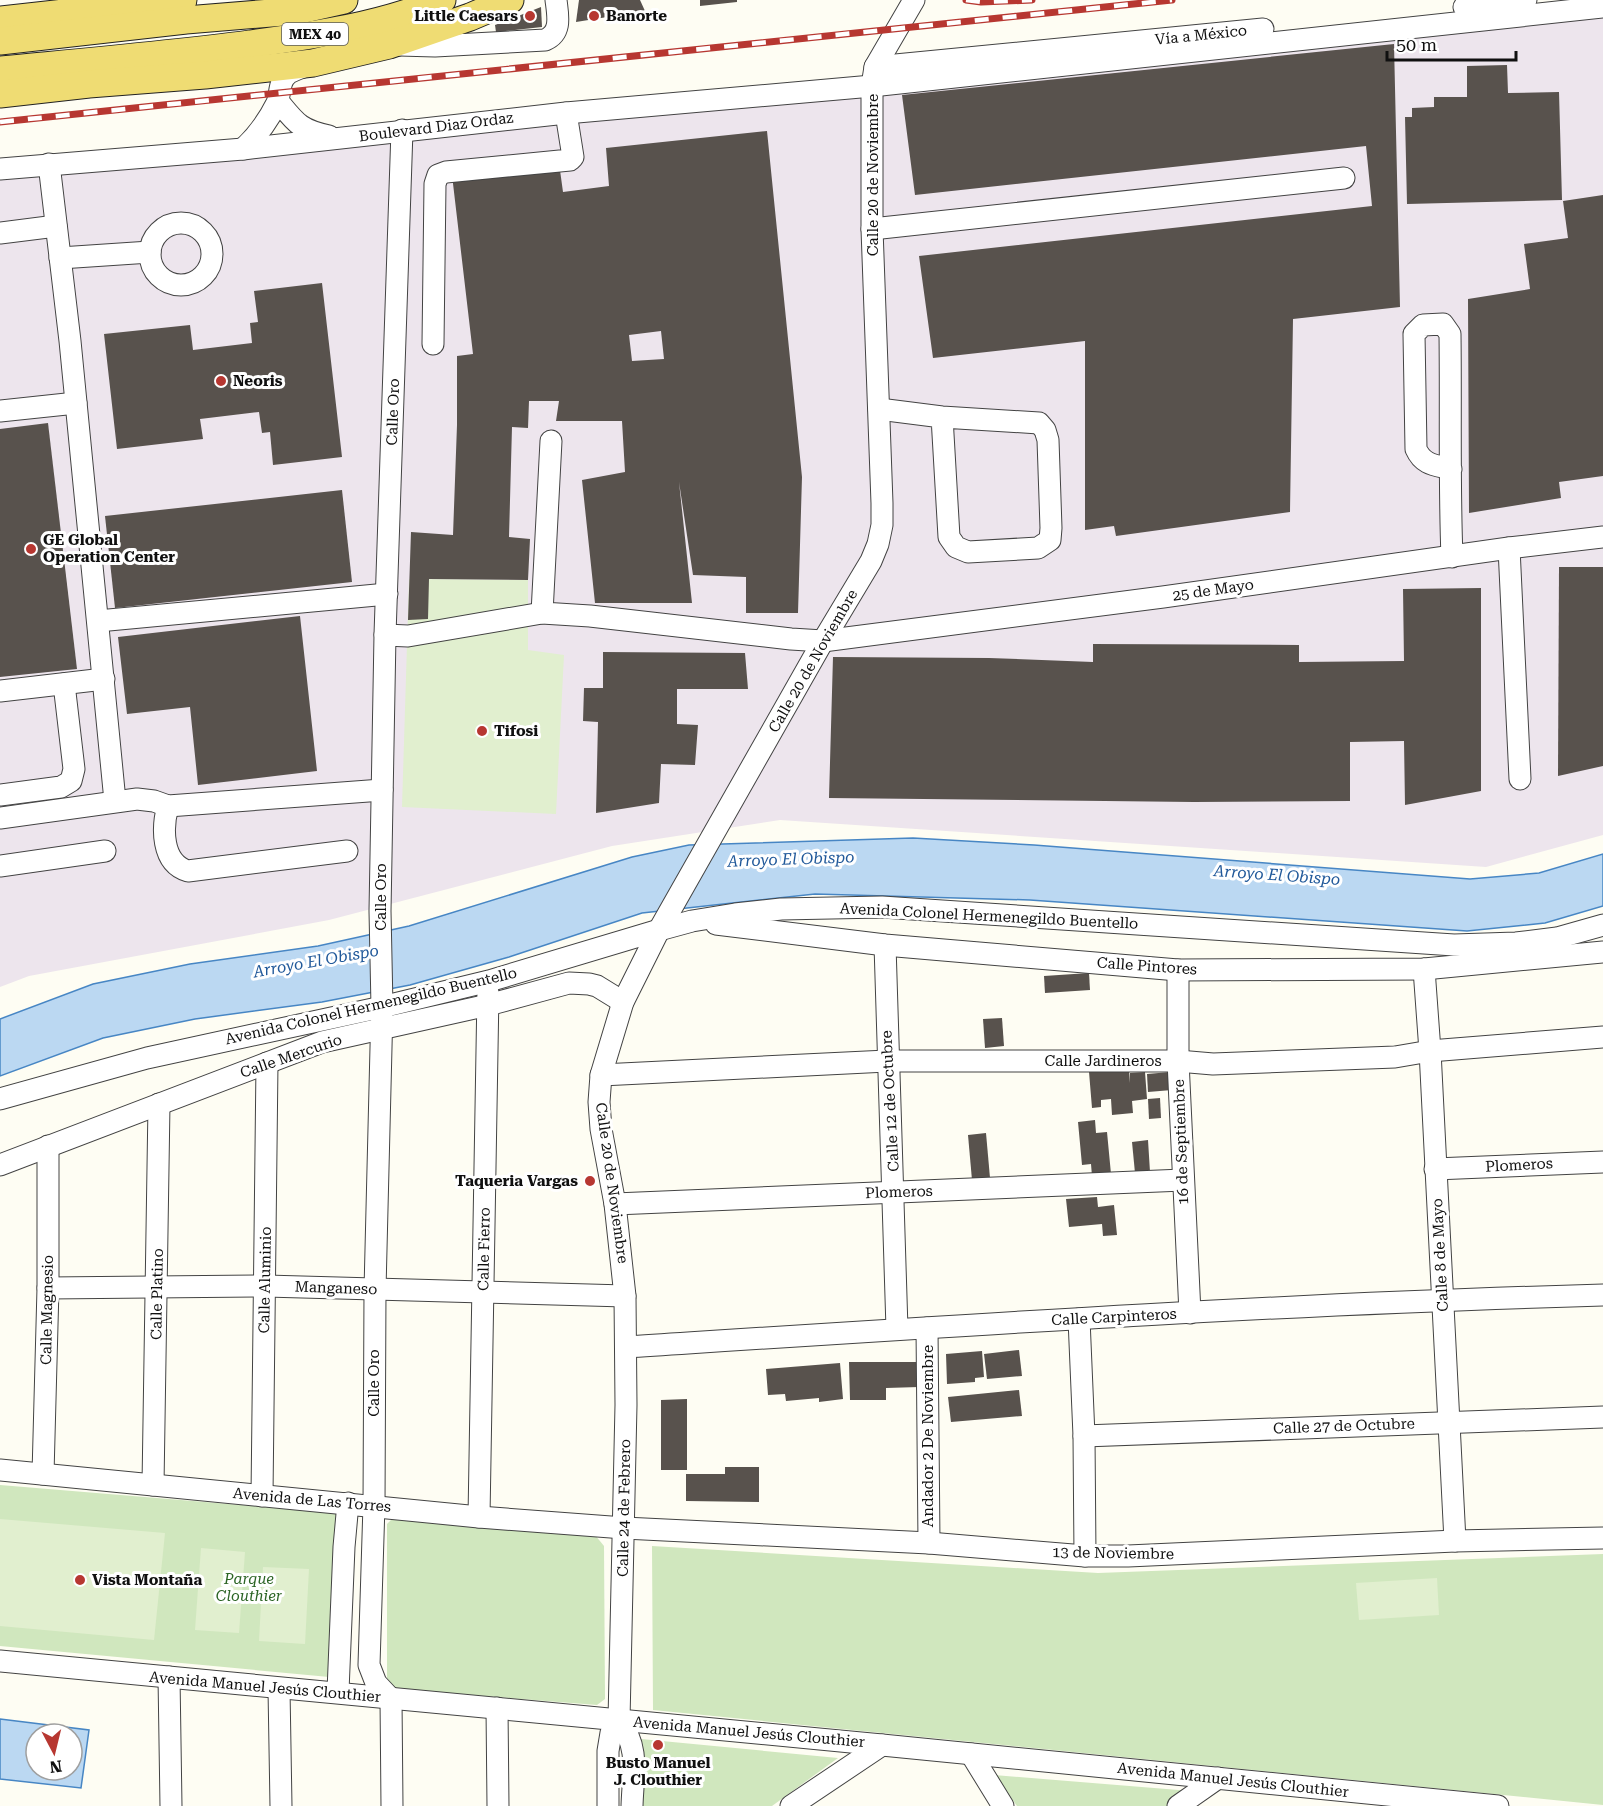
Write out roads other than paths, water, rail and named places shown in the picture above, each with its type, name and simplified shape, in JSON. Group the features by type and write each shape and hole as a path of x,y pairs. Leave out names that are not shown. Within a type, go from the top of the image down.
{"main road":[{"name":"MEX 40","path":"0,41 184,10 295,11 344,0"},
{"name":"MEX 40","path":"0,70 185,53 301,37 398,16 442,0"},
{"path":"0,94 313,63 389,45 470,17 510,0"},
{"path":"0,20 184,10"}],"street":[{"path":"389,45 435,46 545,40 556,32 558,23 556,0"},
{"path":"874,76 914,0"},
{"name":"Boulevard Diaz Ordaz","path":"0,169 243,149 874,76 1407,21 1518,6 1603,7"},
{"path":"243,149 258,136 278,101 279,87 288,74 313,63"},
{"name":"Calle 20 de Noviembre","path":"625,1296 615,1204 601,1129 599,1102 601,1075 623,1002 674,900 871,561 882,525 872,229 874,76"},
{"path":"278,101 303,128 310,132 341,138"},
{"path":"433,344 435,184 438,175 446,172 570,160 573,157 566,112"},
{"name":"Calle Oro","path":"369,1665 374,1505 375,1290 382,1000 380,911 385,635 402,130"},
{"path":"49,164 76,403 116,801"},
{"path":"872,229 1344,178"},
{"path":"0,233 56,226"},
{"path":"60,258 150,252"},
{"path":"1451,469 1427,463 1420,458 1416,449 1414,334 1423,325 1443,324 1450,334 1452,557"},
{"path":"0,411 76,403"},
{"path":"879,409 942,417 1039,423 1045,430 1048,440 1052,528 1050,540 1038,548 968,552 956,548 949,537 942,417"},
{"path":"542,613 551,441"},
{"name":"25 de Mayo","path":"385,635 408,636 542,613 823,641 1603,537"},
{"path":"1509,548 1520,779"},
{"path":"98,621 387,594"},
{"path":"0,691 104,679"},
{"path":"0,795 61,787 71,781 74,769 64,684"},
{"path":"0,818 137,799 168,806 382,790"},
{"path":"168,806 164,818 164,834 169,855 175,864 188,871 346,851"},
{"path":"0,866 105,851"},
{"name":"Avenida Colonel Hermenegildo Buentello","path":"0,1099 147,1058 315,1021 382,1000 489,981 692,921 781,909 882,907 1454,945 1516,943 1557,938 1603,925"},
{"name":"Calle Pintores","path":"692,921 885,945 1178,970 1424,969 1603,952"},
{"name":"Calle 12 de Octubre","path":"885,945 897,1329"},
{"name":"Calle 8 de Mayo","path":"1424,969 1455,1541"},
{"name":"16 de Septiembre","path":"1178,970 1178,1061 1190,1313"},
{"name":"Calle Fierro","path":"479,1517 489,981"},
{"name":"Calle Mercurio","path":"0,1165 322,1042 488,1005 569,983 597,986 623,1002"},
{"path":"315,1021 322,1042"},
{"name":"Calle Jardineros","path":"601,1075 887,1061 1178,1061 1213,1064 1395,1057 1430,1051 1603,1036"},
{"name":"Calle Aluminio","path":"262,1496 267,1063"},
{"name":"Calle Platino","path":"153,1485 159,1104"},
{"name":"Calle Magnesio","path":"43,1474 48,1288 48,1146"},
{"name":"Plomeros","path":"1435,1169 1603,1161"},
{"name":"Plomeros","path":"615,1204 1183,1180"},
{"name":"Manganeso","path":"48,1288 266,1286 625,1296"},
{"name":"Calle Carpinteros","path":"626,1347 897,1329 1442,1299 1603,1295"},
{"name":"Calle 24 de Febrero","path":"619,1720 624,1528 625,1296"},
{"path":"1079,1319 1084,1436 1085,1556"},
{"name":"Andador 2 De Noviembre","path":"927,1328 928,1543"},
{"name":"Calle 27 de Octubre","path":"1084,1436 1603,1417"},
{"name":"Avenida de Las Torres","path":"0,1470 479,1517 624,1528"},
{"path":"348,1503 332,1692 357,1685 369,1665"},
{"name":"13 de Noviembre","path":"624,1528 928,1543 1085,1556 1140,1556 1455,1541 1603,1538"},
{"name":"Avenida Manuel Jesús Clouthier","path":"0,1661 1218,1778 1335,1798 1498,1806"},
{"path":"369,1665 376,1683 392,1699 392,1806"},
{"path":"169,1677 171,1806"},
{"path":"279,1689 281,1806"},
{"path":"497,1708 498,1806"},
{"path":"608,1806 608,1751 611,1733 619,1720 630,1734 634,1751 632,1806"},
{"path":"791,1806 882,1745"},
{"path":"971,1754 992,1802"},
{"path":"1178,1806 1218,1778"}],"water":[{"name":"Arroyo El Obispo","path":"913,838 1034,845 1470,879 1539,873 1603,854 1603,906 1545,923 1467,931 1030,900 815,894 642,913 509,957 410,985 322,1002 195,1019 103,1038 0,1076 0,1019 93,984 190,964 318,946 409,926 632,857 689,845"},
{"path":"0,1719 24,1722 24,1782 0,1779"},
{"path":"84,1729 89,1730 84,1766"},
{"path":"27,1782 82,1782 81,1788"}],"railway":[{"path":"966,0 981,2 1032,0"},
{"path":"0,122 1172,0"}],"place":[{"name":"Little Caesars","path":"530,16"},
{"name":"Banorte","path":"594,16"},
{"name":"Neoris","path":"221,381"},
{"name":"GE Global Operation Center","path":"31,549"},
{"name":"Tifosi","path":"482,731"},
{"name":"Taqueria Vargas","path":"590,1181"},
{"name":"Vista Montaña","path":"80,1580"},
{"name":"Busto Manuel J. Clouthier","path":"658,1745"}],"park label":[{"name":"Parque Clouthier","path":"249,1588"}]}
